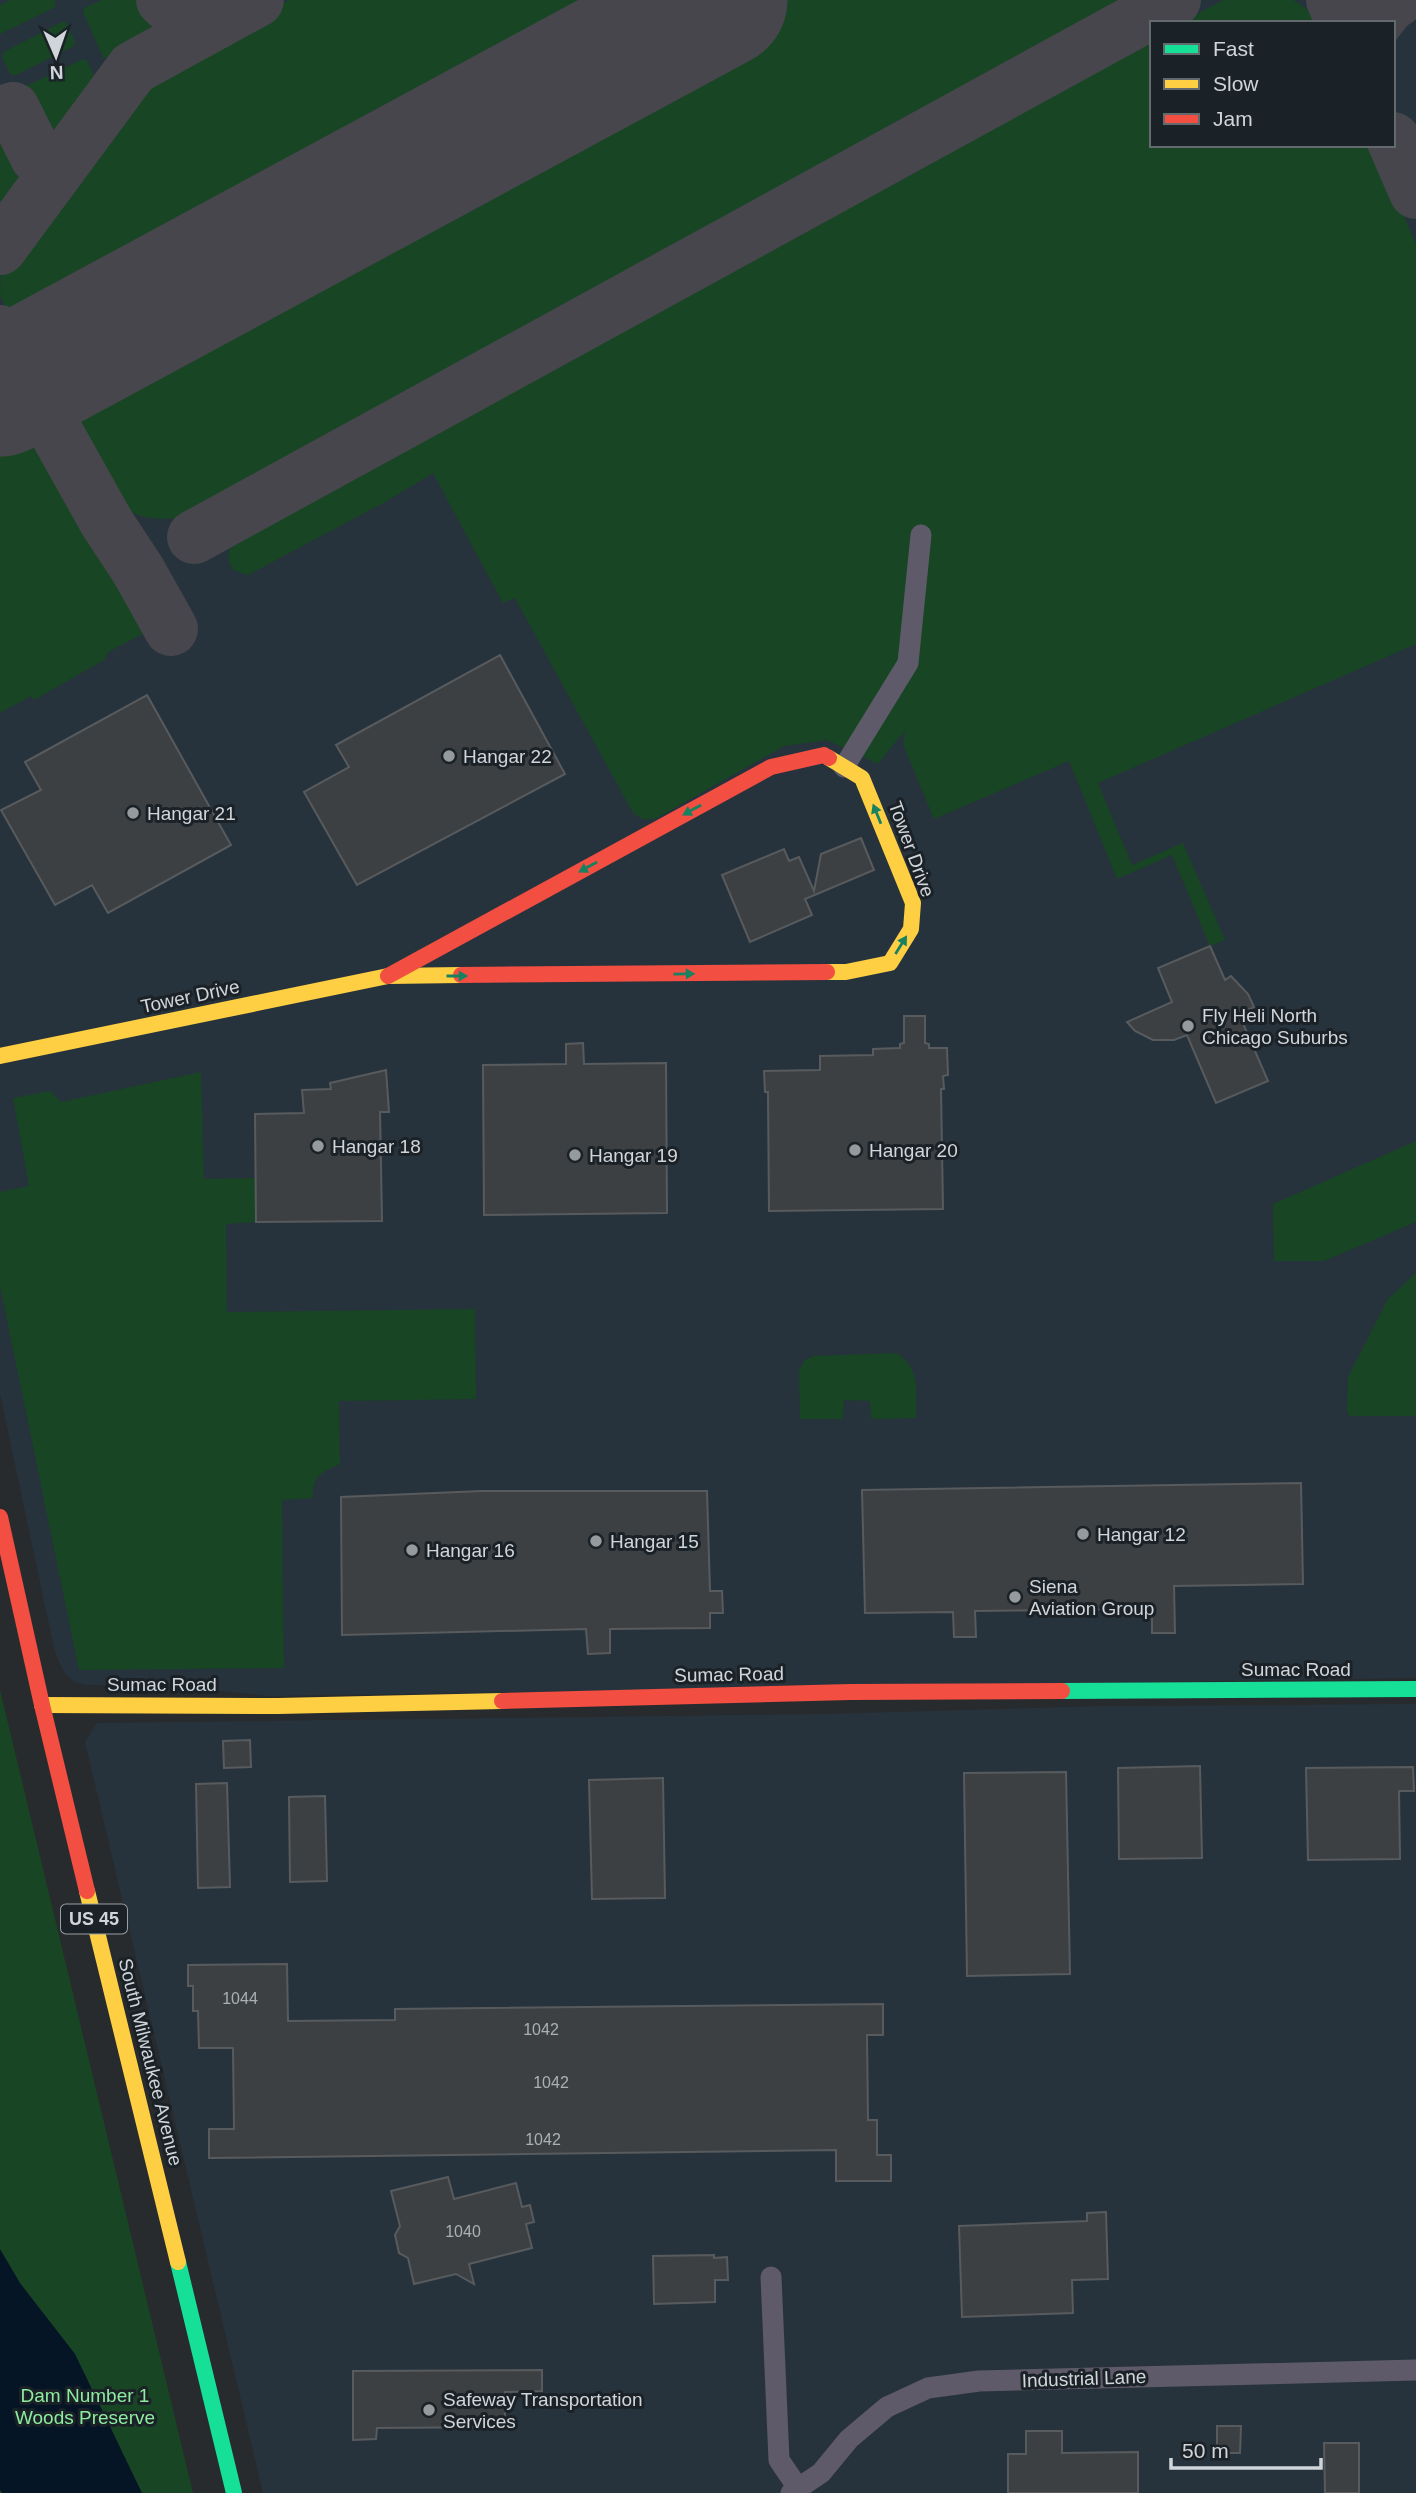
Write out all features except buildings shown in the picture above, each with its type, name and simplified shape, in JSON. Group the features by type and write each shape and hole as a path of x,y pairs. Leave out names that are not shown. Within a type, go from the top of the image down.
{"street":[{"path":"844,767 908,663 921,535"},
{"name":"Tower Drive","path":"0,1056 388,976 846,972 890,963 911,929 913,903 862,778 824,755 771,766 388,976"},
{"name":"South Milwaukee Avenue","path":"0,1517 42,1704 234,2493"},
{"name":"Sumac Road","path":"42,1704 278,1706 850,1692 1416,1689"},
{"path":"771,2277 779,2460 795,2491"},
{"name":"Industrial Lane","path":"795,2491 821,2473 849,2439 887,2407 928,2388 979,2381 1416,2370"}],"shaded area":[{"path":"0,0 1416,0 1416,1678 268,1696 178,1686 86,1685 75,1682 66,1675 56,1656 0,1394"},
{"path":"1416,1704 1416,2493 263,2493 85,1742 97,1723 825,1714 1103,1706"}],"green space":[{"path":"10,0 55,0 55,7 0,34 0,5"},
{"path":"102,0 149,0 155,15 153,24 121,64 111,63 103,57 83,12 84,8"},
{"path":"289,0 676,0 55,336 28,334 17,327 0,296 1,269 136,87 151,75"},
{"path":"768,0 1130,0 182,518 165,519 138,515 115,499 105,486 80,440 74,412 81,386 97,363"},
{"path":"1223,0 1293,0 1318,21 1185,21"},
{"path":"66,22 75,42 74,46 11,75 2,57 4,52"},
{"path":"1150,40 1150,147 1374,147 1416,244 1416,644 1098,783 1132,865 1183,843 1225,940 1210,946 1172,855 1117,879 1069,761 934,819 903,744 905,730 878,764 827,740 784,746 655,819 642,819 633,813 515,598 503,603 433,473 387,501 248,575 233,570 229,562 230,548 235,541"},
{"path":"83,59 87,61 100,94 83,121 70,134 62,138 41,135 22,94 26,86"},
{"path":"0,106 18,141 26,169 21,196 0,230"},
{"path":"0,427 23,434 55,460 148,631 108,652 104,660 34,700 31,696 0,713"},
{"path":"201,1072 204,1179 256,1178 256,1222 226,1224 227,1312 475,1309 476,1399 339,1401 340,1464 319,1476 314,1484 313,1498 282,1500 284,1668 79,1670 0,1286 0,1192 29,1186 13,1098 50,1091 61,1102"},
{"path":"1416,1141 1416,1222 1324,1261 1274,1261 1273,1204"},
{"path":"1416,1273 1416,1416 1349,1416 1348,1377 1388,1299"},
{"path":"897,1353 914,1374 916,1418 871,1419 870,1401 844,1400 843,1419 800,1419 799,1371 804,1361 813,1356"},
{"name":"Dam Number 1 Woods Preserve","path":"0,1690 193,2493 0,2493"}],"water":[{"path":"0,2249 20,2283 75,2354 142,2493 2,2493 0,2490"}],"taxiway":[{"path":"163,0 175,11 194,21 217,22"},
{"path":"0,248 133,68 257,0"},
{"path":"194,537 1174,0"},
{"path":"1333,0 1342,21"},
{"path":"1377,21 1390,4 1397,0"},
{"path":"13,109 37,157"},
{"path":"1395,144 1416,192"},
{"path":"0,332 107,523 138,570 171,629"},
{"path":"2,335 20,347 36,353 73,350 54,378 51,403 54,429"}],"runway":[{"path":"0,389 720,0"}],"traffic: fast":[{"path":"1062,1691 1416,1689"},
{"path":"178,2262 234,2493"}],"traffic: slow":[{"path":"827,972 846,972 890,963 911,929 913,903 862,778 829,758"},
{"path":"0,1056 388,976 461,975"},
{"path":"42,1705 278,1706 502,1701"},
{"path":"87,1891 178,2262"}],"traffic: jam":[{"path":"388,976 771,767 824,755 829,758"},
{"path":"461,975 827,972"},
{"path":"0,1517 87,1891"},
{"path":"502,1701 850,1692 1062,1691"}],"place":[{"name":"Hangar 22","path":"449,756"},
{"name":"Hangar 21","path":"133,813"},
{"name":"Fly Heli North Chicago Suburbs","path":"1188,1026"},
{"name":"Hangar 18","path":"318,1146"},
{"name":"Hangar 20","path":"855,1150"},
{"name":"Hangar 19","path":"575,1155"},
{"name":"Hangar 12","path":"1083,1534"},
{"name":"Hangar 15","path":"596,1541"},
{"name":"Hangar 16","path":"412,1550"},
{"name":"Siena Aviation Group","path":"1015,1597"},
{"name":"Safeway Transportation Services","path":"429,2410"}]}
